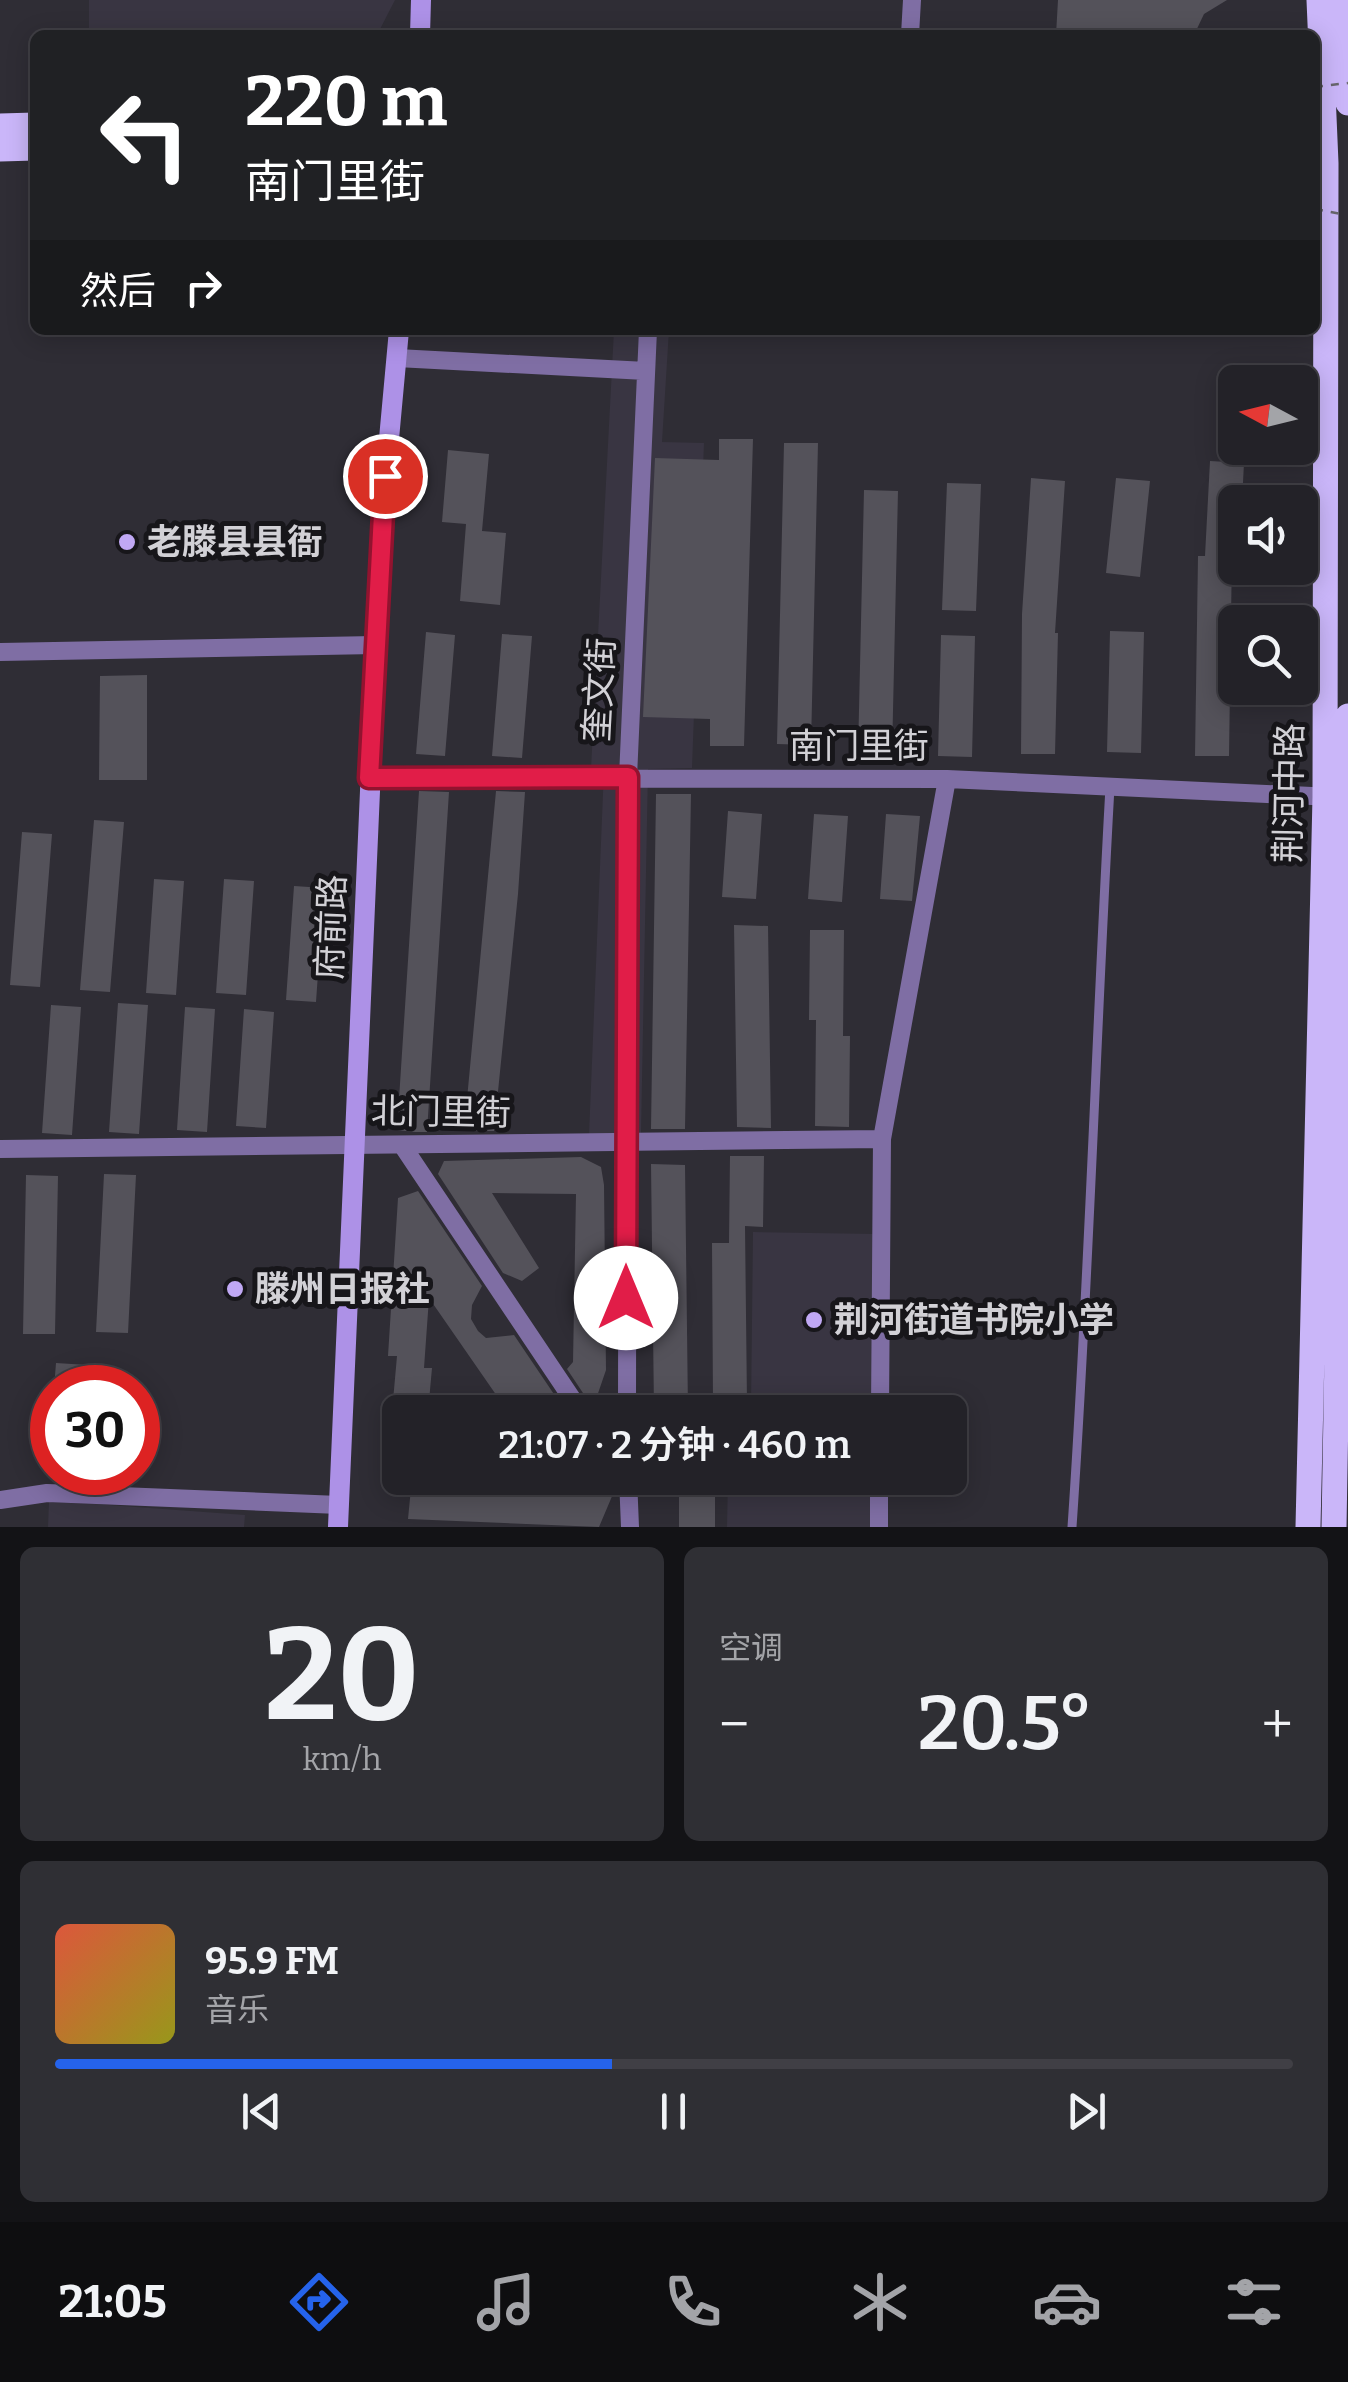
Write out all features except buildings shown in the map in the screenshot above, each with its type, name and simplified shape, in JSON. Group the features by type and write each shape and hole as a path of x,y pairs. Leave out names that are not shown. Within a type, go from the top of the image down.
{"main road":[{"path":"420,30 421,0"},
{"name":"荆河中路","path":"1319,0 1330,163 1344,1156 1334,1527"},
{"path":"1343,0 1348,103"},
{"path":"0,126 30,125"},
{"path":"0,149 30,148"},
{"name":"府前路","path":"338,1527 382,515 398,335"},
{"name":"荆河中路","path":"1308,1527 1340,797 1348,716"}],"street":[{"path":"910,30 912,0"},
{"name":"奎文街","path":"627,1395 628,777 648,335"},
{"path":"396,358 646,371"},
{"path":"0,652 376,646"},
{"name":"南门里街","path":"369,778 947,779 1340,797"},
{"path":"880,1395 882,1139 947,779"},
{"name":"北门里街","path":"0,1149 355,1143 626,1145 882,1139"},
{"path":"402,1145 570,1395"},
{"path":"0,1500 47,1493 339,1505"},
{"path":"628,1495 630,1527"},
{"path":"879,1527 880,1495"}],"lane":[{"path":"1072,1527 1087,1300 1091,1129 1110,787"}],"path":[{"path":"1320,86 1348,82"},
{"path":"1320,210 1341,214"}],"shaded area":[{"path":"89,0 395,0 380,30 89,30"},
{"path":"614,335 669,335 662,442 704,443 692,768 648,769 641,1133 589,1135 604,769 591,769"},
{"name":"荆河街道书院小学","path":"753,1232 877,1234 874,1395 751,1395"},
{"path":"728,1495 873,1495 872,1527 727,1527"},
{"path":"49,1502 245,1515 244,1527 48,1527"}],"place":[{"name":"老滕县县衙","path":"127,542"},
{"name":"滕州日报社","path":"235,1289"},
{"name":"荆河街道书院小学","path":"814,1320"}],"route":[{"path":"385,476 369,778 628,777 626,1298"}]}
